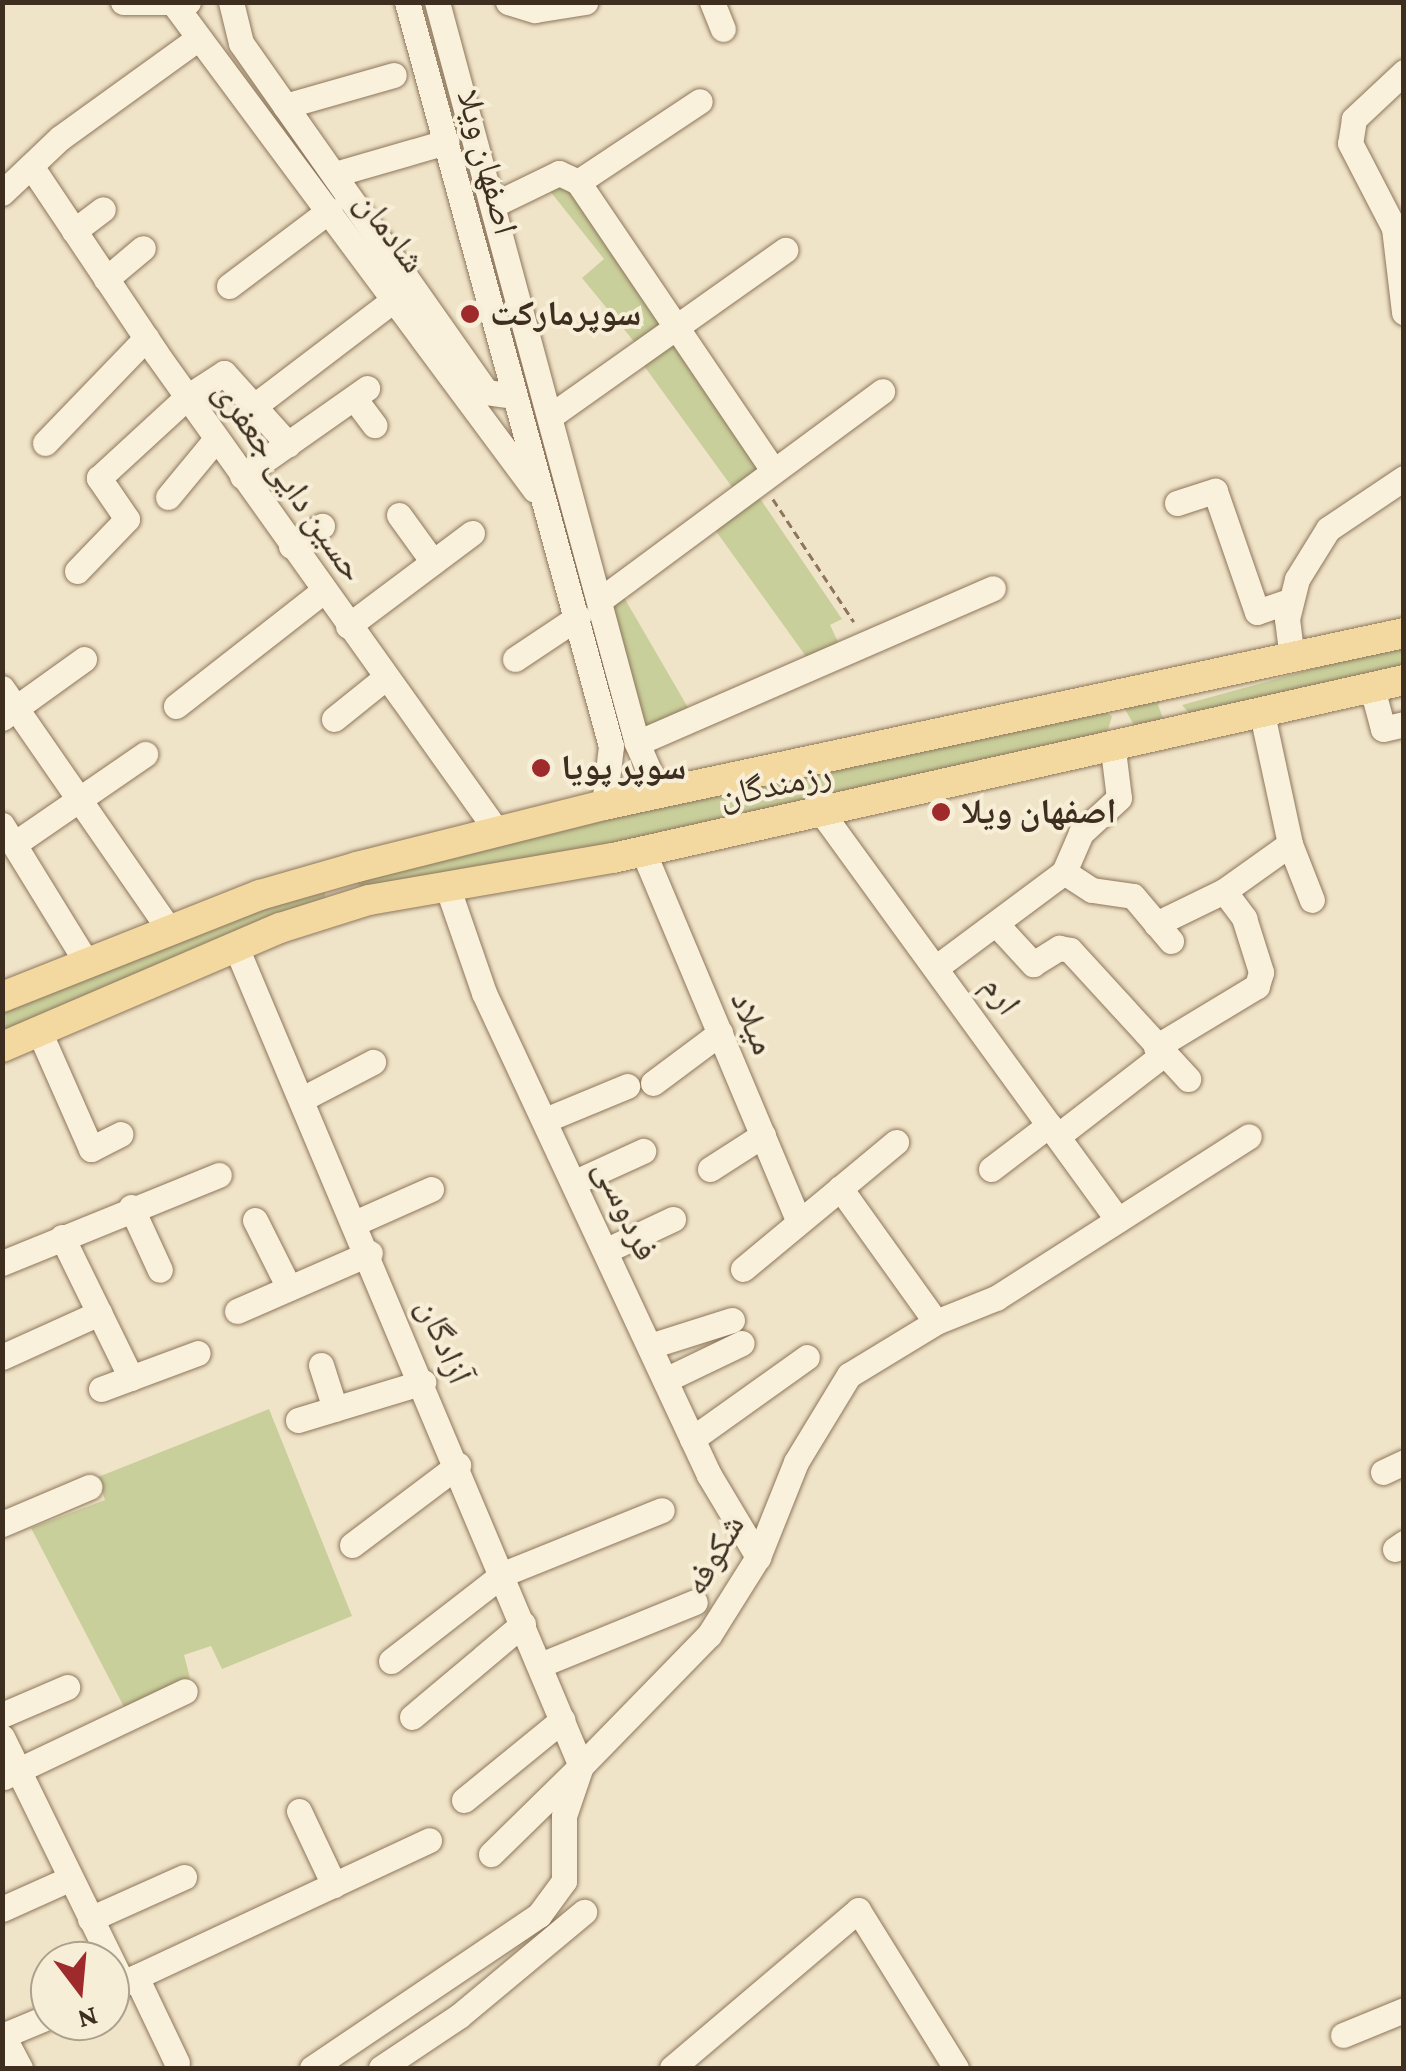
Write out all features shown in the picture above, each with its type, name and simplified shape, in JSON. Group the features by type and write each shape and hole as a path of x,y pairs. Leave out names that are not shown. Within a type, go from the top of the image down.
{"main road":[{"name":"رزمندگان","path":"2,996 260,895 496,831 1404,634"},
{"name":"رزمندگان","path":"2,1046 236,947 368,900 642,852 1117,748 1404,680"},
{"path":"1180,684 1168,699 1185,732"},
{"path":"1110,700 1126,714 1117,748"}],"street":[{"path":"123,2 181,4"},
{"name":"شادمان","path":"231,2 241,44 486,392 515,396"},
{"name":"اصفهان ویلا","path":"406,2 612,746 604,805"},
{"name":"اصفهان ویلا","path":"437,2 496,204 638,742 658,794"},
{"path":"508,2 535,10 584,2"},
{"path":"712,2 723,29"},
{"name":"شادمان","path":"181,4 196,40 330,210 546,506"},
{"path":"2,193 31,166 196,40"},
{"path":"1404,72 1350,127 1357,163 1394,228 1404,312"},
{"path":"286,106 394,75"},
{"path":"578,182 700,101"},
{"path":"334,174 446,142"},
{"name":"حسین دایی جعفری","path":"31,166 216,439 496,831"},
{"path":"496,204 559,173 578,182 676,326 766,475"},
{"path":"74,230 103,209"},
{"path":"229,286 330,210"},
{"path":"106,279 143,248"},
{"path":"552,414 785,250"},
{"path":"253,407 396,298"},
{"path":"45,443 146,338"},
{"path":"77,571 128,519 100,478 187,397 224,373 288,444"},
{"path":"600,600 882,391"},
{"path":"242,476 361,393 374,425"},
{"path":"168,497 216,439"},
{"path":"1292,659 1291,600 1328,529 1404,478"},
{"path":"1176,503 1215,491 1256,612 1291,600"},
{"path":"399,515 433,562"},
{"path":"291,546 322,526"},
{"path":"348,626 472,533"},
{"path":"638,742 993,588"},
{"path":"176,706 323,591"},
{"path":"514,659 578,617"},
{"path":"84,658 7,704 170,931"},
{"path":"334,719 386,678"},
{"path":"1372,688 1384,729 1404,724"},
{"path":"1262,714 1290,844 1312,900"},
{"path":"938,966 998,926 1064,872 1081,833 1118,798 1117,748"},
{"path":"87,963 11,832 78,802 145,754"},
{"name":"ارم","path":"822,813 938,966 1118,1220"},
{"path":"1064,872 1092,890 1133,896 1163,933 1290,844"},
{"name":"میلاد","path":"642,852 799,1222"},
{"name":"فردوسی","path":"446,886 484,994 607,1250 692,1439 758,1557"},
{"path":"991,1169 1054,1130 1160,1050 1260,982 1244,918 1224,891"},
{"path":"998,926 1033,964 1059,948 1070,950 1188,1079"},
{"name":"آزادگان","path":"236,947 357,1222 581,1766"},
{"path":"40,1031 91,1149 120,1134"},
{"path":"653,1083 720,1033"},
{"path":"304,1098 373,1062"},
{"path":"545,1120 626,1086"},
{"path":"710,1169 763,1136"},
{"name":"شکوفه","path":"312,2068 540,1915 564,1882 564,1816 581,1766 709,1635 758,1557 796,1462 849,1374 936,1322 996,1298 1249,1136"},
{"path":"743,1269 896,1142"},
{"path":"575,1182 642,1151"},
{"path":"2,1263 132,1207 219,1175"},
{"path":"840,1188 936,1322"},
{"path":"357,1222 432,1190"},
{"path":"132,1207 160,1270"},
{"path":"607,1250 673,1219"},
{"path":"255,1220 289,1288"},
{"path":"62,1237 131,1378"},
{"path":"237,1311 370,1253"},
{"path":"2,1357 99,1313"},
{"path":"650,1346 737,1331 665,1380"},
{"path":"101,1389 198,1353"},
{"path":"692,1439 807,1358"},
{"path":"321,1365 335,1409"},
{"path":"298,1420 424,1382"},
{"path":"352,1545 458,1465"},
{"path":"2,1524 89,1487"},
{"path":"391,1661 503,1574 662,1510"},
{"path":"540,1665 695,1602"},
{"path":"412,1718 523,1624"},
{"path":"2,1716 67,1687"},
{"path":"10,1774 184,1692"},
{"path":"464,1800 562,1720"},
{"path":"2,1737 10,1774 101,1941"},
{"path":"491,1854 581,1766"},
{"path":"298,1811 334,1885"},
{"path":"130,1981 430,1840"},
{"path":"90,1919 184,1878"},
{"path":"2,1909 70,1879"},
{"path":"672,2068 858,1910 956,2068"},
{"path":"381,2068 459,2016 584,1912"},
{"path":"130,1994 177,2063"},
{"path":"1342,2035 1404,2010"},
{"path":"20,2068 3,2036 30,2025"}],"path":[{"path":"766,475 869,644"}],"green space":[{"path":"558,180 574,189 662,325 636,344 582,278 604,259 546,186"},
{"path":"671,340 762,465 732,487 641,362"},
{"path":"759,497 842,619 830,625 841,648 810,662 713,527"},
{"path":"622,594 690,711 644,731 609,604"},
{"path":"1403,644 1403,671 1194,719 1182,705"},
{"path":"1164,694 1158,705 1167,728 1135,727 1122,704"},
{"path":"1105,712 1112,716 1107,733 1013,756 473,874 364,888 356,883 569,824"},
{"path":"325,891 325,900 3,1034 3,1006 253,908"},
{"path":"269,1409 352,1616 222,1669 211,1646 184,1655 190,1678 124,1707 31,1528 105,1500 98,1477"}],"place":[{"name":"سوپرمارکت","path":"470,314"},
{"name":"سوپر پویا","path":"541,768"},
{"name":"اصفهان ویلا","path":"941,812"}]}
